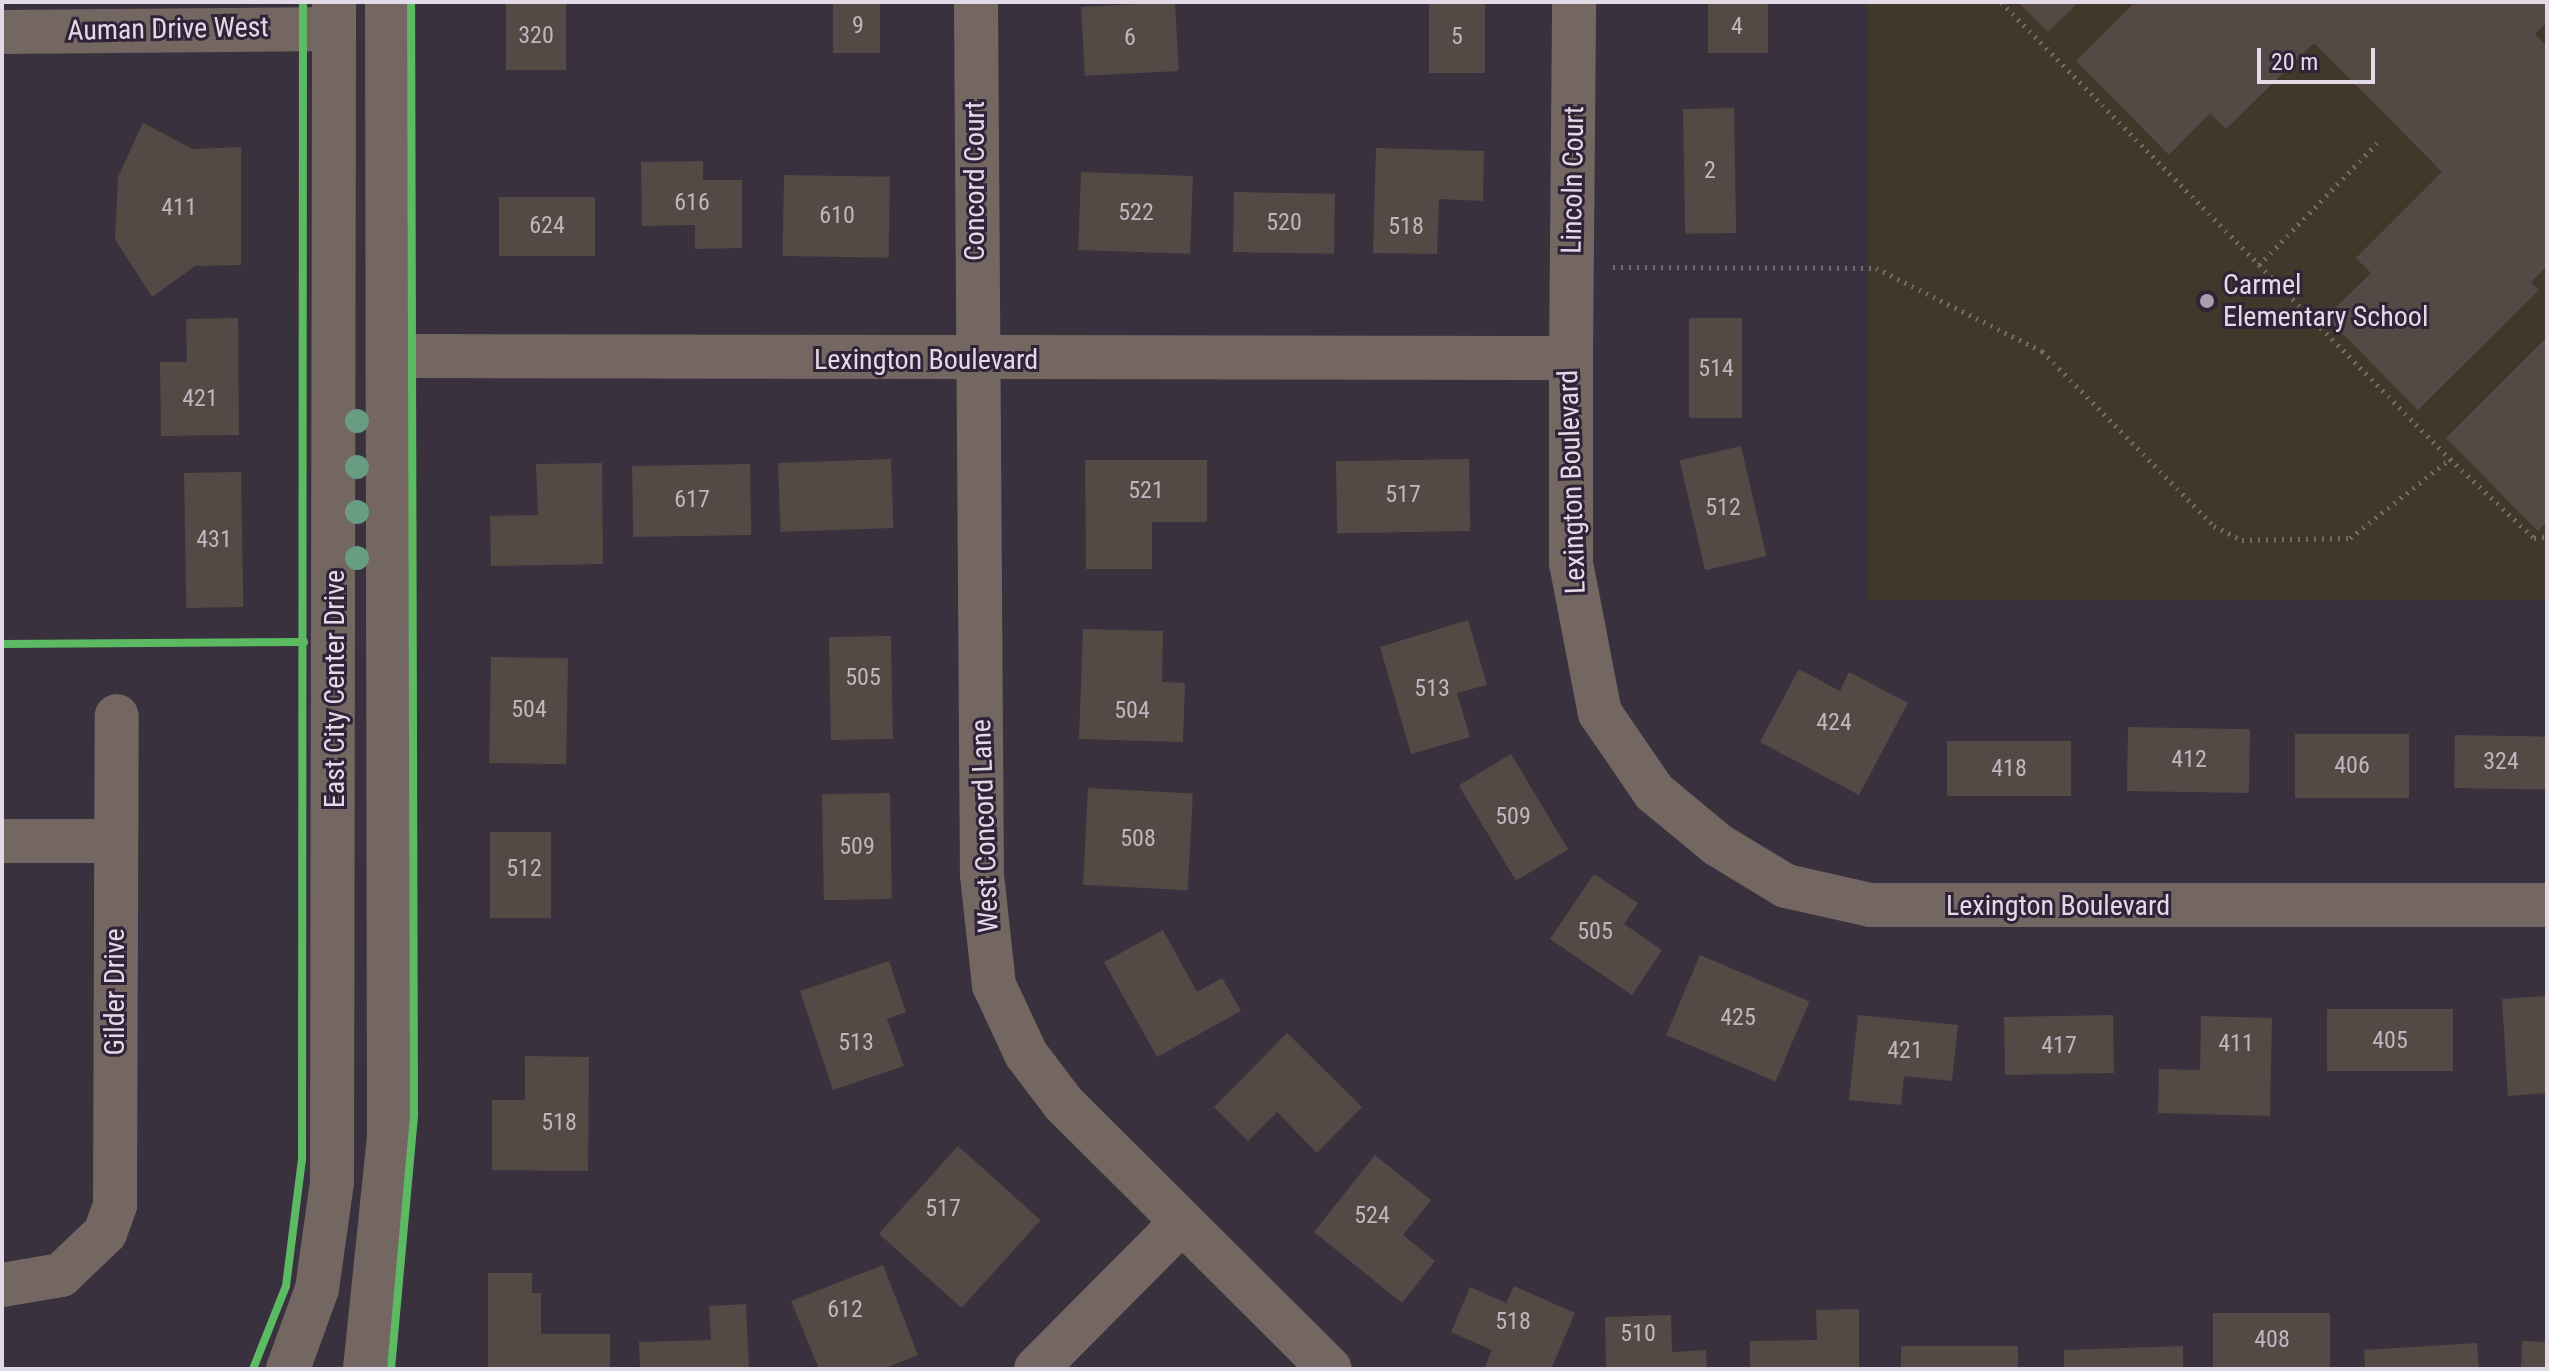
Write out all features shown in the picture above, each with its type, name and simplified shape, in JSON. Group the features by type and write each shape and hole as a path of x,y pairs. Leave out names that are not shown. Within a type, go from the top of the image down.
{"street":[{"name":"East City Center Drive","path":"365,1369 389,1138 387,2"},
{"name":"Concord Court","path":"976,2 976,360"},
{"name":"Lincoln Court","path":"1571,358 1574,2"},
{"name":"East City Center Drive","path":"288,1369 317,1289 332,1182 334,16"},
{"name":"Auman Drive West","path":"11,22 334,16"},
{"name":"Lexington Boulevard","path":"389,356 976,360 1571,358 1571,563 1600,713 1654,792 1718,845 1786,886 1870,905 2547,905"},
{"name":"West Concord Lane","path":"976,360 982,875 994,985 1026,1054 1064,1104 1180,1224 1330,1369"},
{"name":"Gilder Drive","path":"2,1285 47,1280 84,1258 115,1205 117,716"},
{"path":"2,841 115,841"},
{"path":"1036,1369 1180,1224"}],"path":[{"path":"2001,2 2450,459 2534,538 2547,537"},
{"path":"2259,265 2380,140"},
{"path":"1572,267 1876,268 2042,351 2214,526 2242,540 2350,538 2450,459"}],"shaded area":[{"name":"Carmel Elementary School","path":"1867,2 2547,2 2547,600 1867,600"}],"building":[{"path":"506,2 566,2 566,70 506,70"},
{"path":"833,2 880,2 880,53 833,53"},
{"path":"1175,2 1179,71 1085,76 1081,7"},
{"path":"1429,2 1485,2 1485,73 1429,73"},
{"path":"1708,2 1768,2 1768,53 1708,53"},
{"path":"2018,2 2079,2 2048,32"},
{"path":"2135,2 2547,2 2547,22 2535,34 2547,47 2547,266 2531,282 2539,290 2418,410 2326,317 2371,273 2356,258 2442,172 2314,43 2226,129 2210,113 2169,155 2076,61"},
{"path":"1734,108 1736,233 1685,234 1683,109"},
{"path":"143,123 193,149 241,147 241,265 195,266 152,297 115,239 118,177"},
{"path":"1376,148 1484,151 1483,201 1439,199 1437,254 1373,253"},
{"path":"703,161 703,180 742,180 742,248 695,249 695,225 642,226 641,162"},
{"path":"1081,172 1193,176 1190,254 1078,250"},
{"path":"784,175 890,177 889,258 783,256"},
{"path":"1234,192 1335,194 1334,254 1233,252"},
{"path":"499,197 595,197 595,256 499,256"},
{"path":"238,318 239,435 161,436 160,362 187,362 186,319"},
{"path":"1689,318 1742,318 1742,418 1689,418"},
{"path":"2547,337 2547,522 2538,531 2446,438"},
{"path":"1741,446 1766,556 1705,570 1680,460"},
{"path":"891,459 893,528 780,532 778,463"},
{"path":"1469,459 1470,531 1337,533 1336,461"},
{"path":"1085,460 1207,460 1207,522 1152,522 1152,569 1086,569"},
{"path":"602,463 603,564 491,566 490,516 538,515 536,464"},
{"path":"750,464 751,535 633,537 632,466"},
{"path":"241,472 243,607 186,608 184,473"},
{"path":"1468,620 1487,685 1457,693 1470,737 1411,754 1380,647"},
{"path":"1083,629 1163,631 1162,682 1185,683 1183,742 1079,739"},
{"path":"891,636 893,739 831,740 829,637"},
{"path":"491,657 568,658 566,764 489,763"},
{"path":"1799,669 1840,691 1849,672 1908,703 1859,795 1760,742"},
{"path":"2128,727 2250,729 2249,793 2127,791"},
{"path":"2295,734 2409,734 2409,798 2295,798"},
{"path":"2455,735 2547,737 2546,790 2454,788"},
{"path":"1947,741 2071,741 2071,796 1947,796"},
{"path":"1511,754 1568,849 1516,881 1459,785"},
{"path":"1088,788 1193,793 1188,890 1083,885"},
{"path":"890,793 892,899 824,900 822,794"},
{"path":"490,832 551,832 551,918 490,918"},
{"path":"1594,874 1638,903 1624,924 1662,950 1632,995 1550,939"},
{"path":"1163,930 1197,992 1222,978 1241,1011 1157,1057 1104,962"},
{"path":"1700,955 1810,1001 1776,1082 1666,1035"},
{"path":"889,961 906,1012 887,1019 904,1066 833,1090 800,991"},
{"path":"2547,996 2547,1093 2508,1096 2502,999"},
{"path":"2327,1009 2453,1009 2453,1071 2327,1071"},
{"path":"1858,1015 1958,1025 1952,1081 1904,1076 1901,1105 1849,1100"},
{"path":"2113,1015 2114,1073 2005,1075 2004,1017"},
{"path":"2201,1016 2272,1018 2270,1116 2158,1113 2159,1069 2200,1070"},
{"path":"1287,1033 1362,1107 1317,1153 1277,1112 1248,1141 1214,1107"},
{"path":"525,1056 589,1057 588,1171 492,1170 492,1100 525,1100"},
{"path":"958,1146 1040,1220 962,1308 879,1234"},
{"path":"1375,1155 1431,1200 1403,1235 1435,1261 1402,1303 1314,1232"},
{"path":"883,1265 918,1355 883,1369 819,1369 791,1301"},
{"path":"488,1273 532,1273 532,1293 541,1293 541,1334 610,1334 610,1369 488,1369"},
{"path":"1514,1286 1575,1313 1551,1369 1484,1369 1492,1350 1451,1332 1470,1287 1506,1303"},
{"path":"746,1304 749,1369 640,1369 639,1342 711,1340 709,1306"},
{"path":"1859,1309 1859,1369 1750,1369 1750,1341 1817,1340 1816,1310"},
{"path":"2213,1313 2330,1313 2330,1368 2213,1368"},
{"path":"1671,1315 1672,1352 1706,1350 1707,1369 1606,1369 1605,1317"},
{"path":"2522,1341 2547,1342 2546,1369 2521,1369"},
{"path":"2477,1343 2479,1369 2365,1369 2364,1350"},
{"path":"1901,1346 2018,1346 2018,1369 1901,1369"},
{"path":"2183,1346 2183,1369 2064,1369 2064,1350"}],"cycle path":[{"path":"253,1369 286,1286 302,1160 303,2"},
{"path":"391,1369 414,1115 411,2"},
{"path":"2,644 304,642"}],"place":[{"name":"Carmel Elementary School","path":"2207,301"}]}
